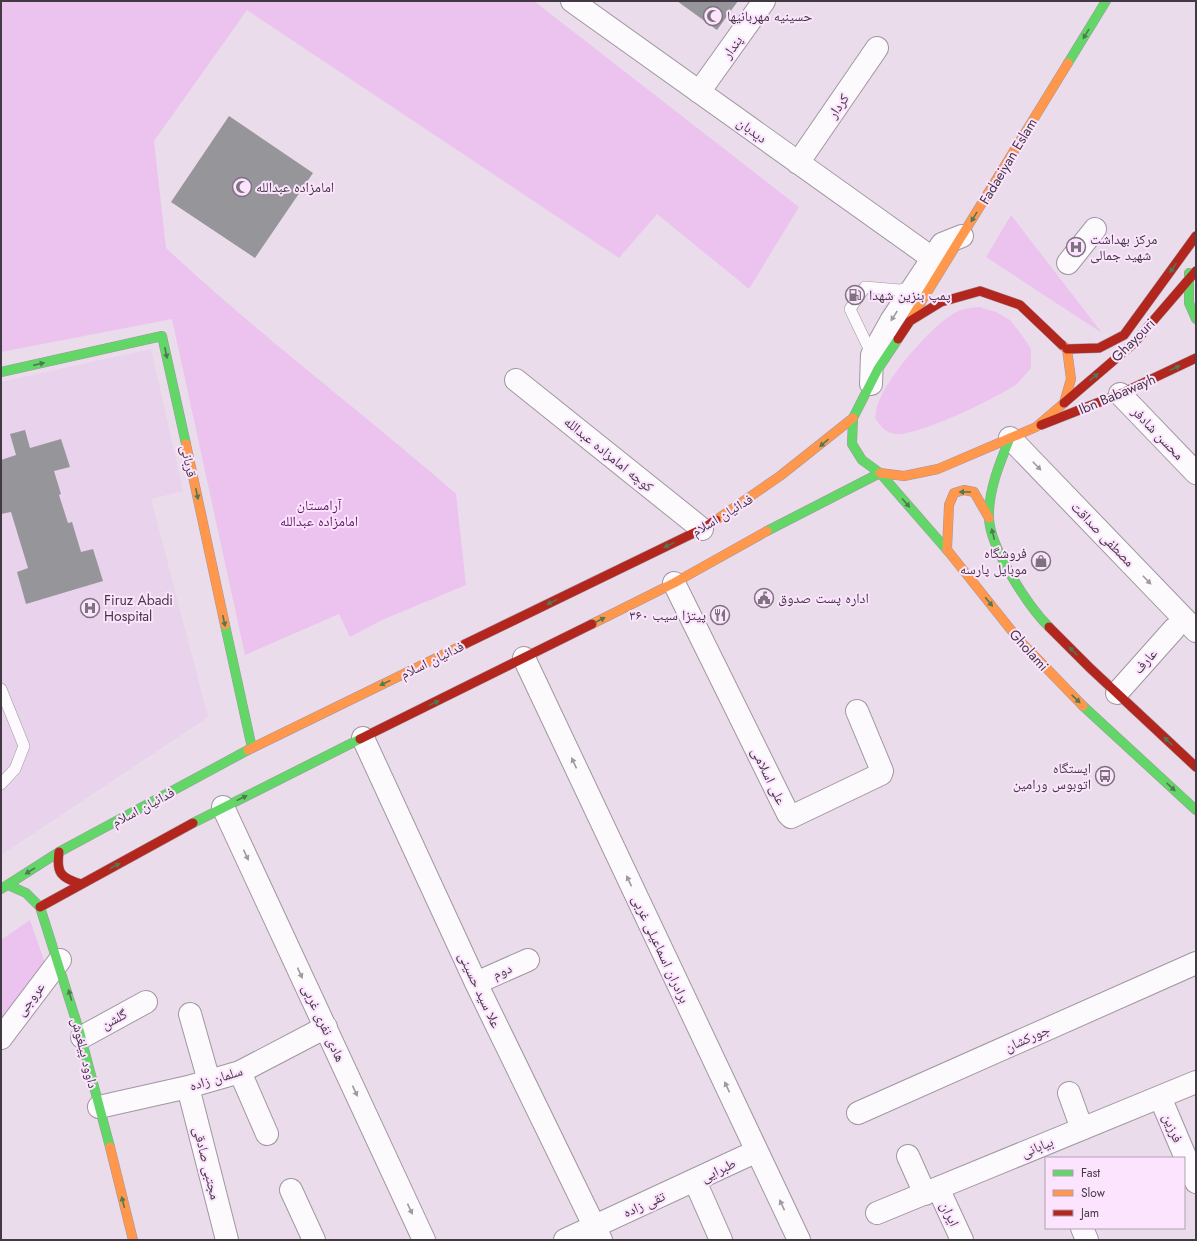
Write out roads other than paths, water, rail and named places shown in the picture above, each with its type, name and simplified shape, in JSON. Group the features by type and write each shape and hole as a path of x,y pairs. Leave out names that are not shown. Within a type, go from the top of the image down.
{"main road":[{"name":"Fadaeiyan Eslam","path":"853,418 878,370 910,321 1106,1"},
{"name":"Ghayouri","path":"1067,349 1099,348 1124,335 1196,236"},
{"path":"1188,248 1190,307 1191,312 1196,319"},
{"name":"Ghayouri","path":"1036,427 1134,343 1196,272"},
{"path":"910,321 941,302 980,290 1020,304 1067,349 1071,379 1064,403"},
{"name":"قربانی","path":"1,372 162,336 252,748"},
{"name":"Ibn Babawayh","path":"880,473 904,476 938,469 1036,427 1120,394 1196,358"},
{"name":"فدائیان اسلام","path":"4,887 59,852 252,748 702,529 748,501 811,454 853,418"},
{"name":"Gholami","path":"853,418 852,444 862,460 880,473 947,550 1019,640 1069,693 1196,810"},
{"path":"989,518 995,475 1010,438"},
{"path":"40,907 223,807 674,582 809,508 880,473"},
{"path":"947,550 949,505 954,493 964,490 974,492 989,518 994,538 1010,574 1037,615 1196,768"},
{"path":"59,852 57,865 60,874 66,880 81,884"},
{"name":"داوود پیلغوش","path":"4,887 29,894 40,907 60,960 82,1037 133,1240"}],"street":[{"name":"دیدبان","path":"572,1 932,258"},
{"name":"پندار","path":"699,92 764,1"},
{"name":"کردار","path":"798,163 877,48"},
{"path":"1068,263 1094,229"},
{"path":"872,384 872,355 891,321 942,244 962,236"},
{"name":"کوچه امامزاده عبدالله","path":"516,380 702,529"},
{"name":"محسن شادفر","path":"1120,394 1196,473"},
{"name":"مصطفی صداقت","path":"1010,438 1196,631"},
{"name":"علی اسلامی","path":"674,582 784,807 791,817 881,774 882,771 857,711"},
{"name":"عارف","path":"1117,693 1174,629"},
{"name":"برادران اسماعیلی غربی","path":"524,658 799,1240"},
{"name":"علا سید حسینی","path":"363,738 476,982 597,1233"},
{"name":"هادی نفری غربی","path":"223,807 424,1240"},
{"name":"عروجی","path":"1,1038 60,960"},
{"name":"دوم","path":"476,982 528,960"},
{"name":"جورکشان","path":"858,1113 1196,963"},
{"name":"گلشن","path":"82,1037 146,1002"},
{"path":"190,1014 209,1081"},
{"name":"سلمان زاده","path":"99,1107 188,1087 240,1072 326,1027"},
{"path":"240,1072 267,1134"},
{"name":"بیابانی","path":"877,1213 931,1191 1050,1151 1082,1129 1196,1082"},
{"name":"مجتبی صادقی","path":"188,1087 226,1240"},
{"path":"1069,1093 1082,1129"},
{"name":"فرزین","path":"1160,1097 1196,1182"},
{"name":"طبرایی","path":"721,1240 695,1181 757,1151"},
{"name":"ایران","path":"908,1156 962,1240"},
{"name":"تقی زاده","path":"565,1240 597,1233 695,1181"},
{"path":"291,1190 314,1240"},
{"path":"1082,1229 1087,1240"}],"lane":[{"path":"872,355 850,309 865,286 900,290 914,286"},
{"path":"1,689 24,746 15,769 1,784"}],"place":[{"name":"حسینیه مهربانیها","path":"713,16"},
{"name":"امامزاده عبدالله","path":"242,187"},
{"name":"مرکز بهداشت شهید جمالی","path":"1076,247"},
{"name":"پمپ بنزین شهدا","path":"855,295"},
{"name":"فروشگاه موبایل پارسه","path":"1041,561"},
{"name":"اداره پست صدوق","path":"764,598"},
{"name":"Firuz Abadi Hospital","path":"90,608"},
{"name":"پیتزا سیب ۳۶۰","path":"720,615"},
{"name":"ایستگاه اتوبوس ورامین","path":"1105,776"}],"park label":[{"name":"آرامستان امامزاده عبدالله","path":"319,514"}]}
